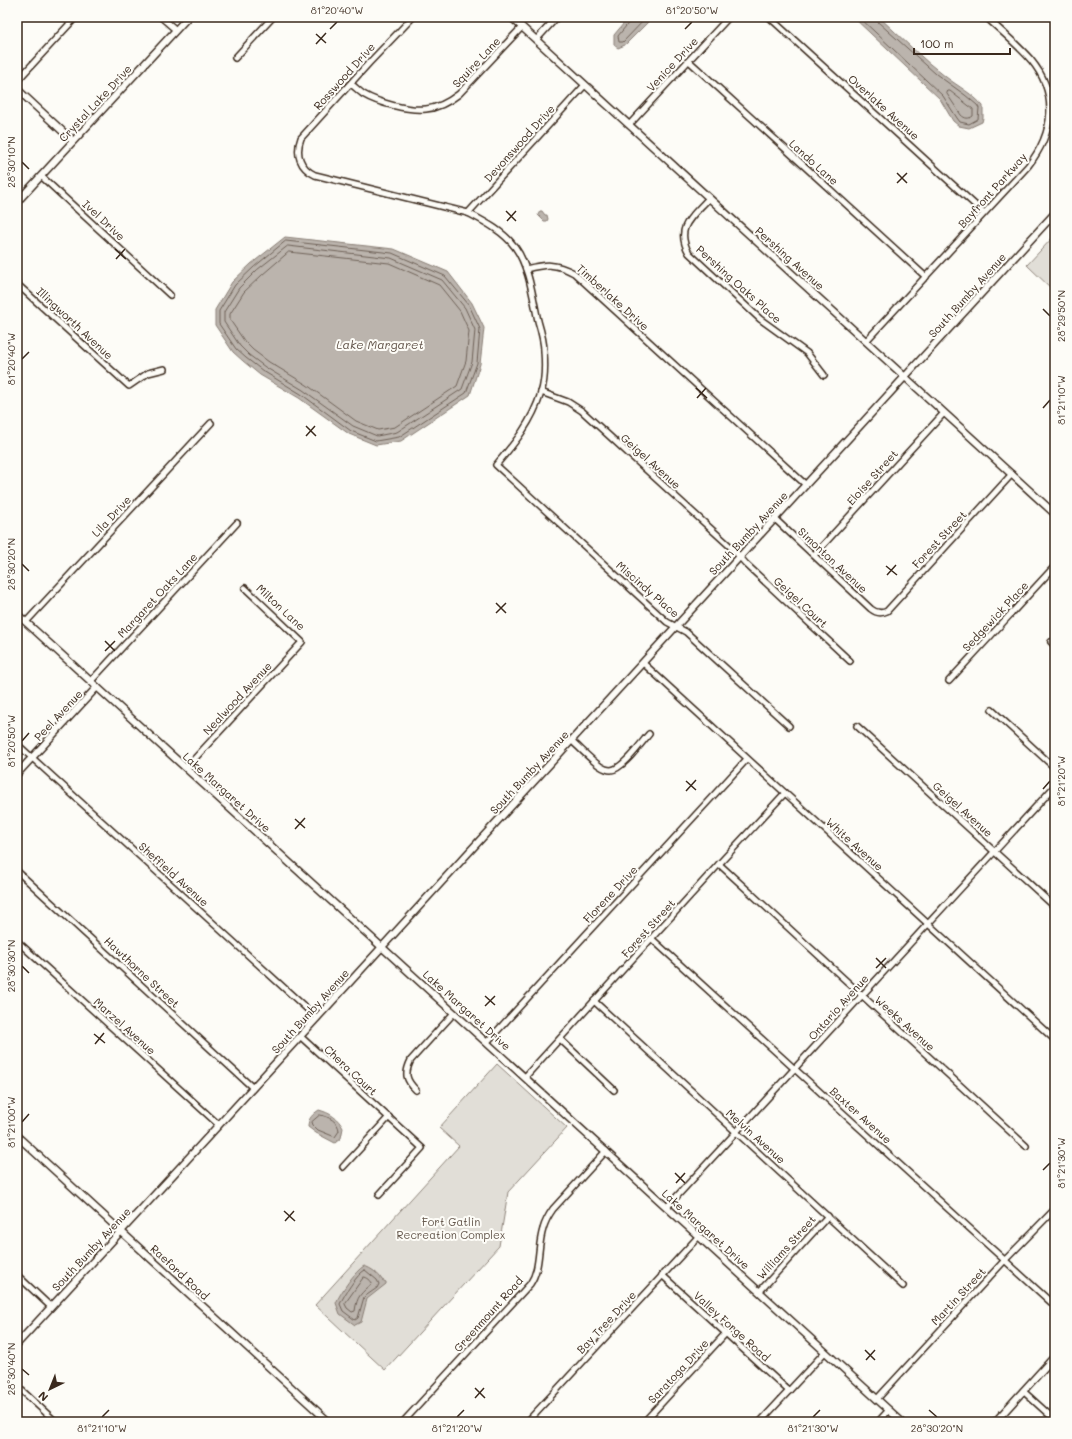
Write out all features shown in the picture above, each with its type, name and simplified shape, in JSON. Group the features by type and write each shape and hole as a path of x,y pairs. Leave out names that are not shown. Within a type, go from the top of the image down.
{"street":[{"path":"17,81 76,17"},
{"path":"161,17 176,30"},
{"name":"Crystal Lake Drive","path":"17,202 188,17"},
{"path":"235,58 273,17"},
{"name":"Rosswood Drive","path":"413,17 301,138 298,145 300,161 308,172 315,175 468,213"},
{"name":"Pershing Avenue","path":"511,17 1055,514"},
{"path":"536,40 557,17"},
{"name":"Venice Drive","path":"629,125 729,17"},
{"name":"Overlake Avenue","path":"770,17 984,213"},
{"name":"Bayfront Parkway","path":"866,342 1037,154 1044,140 1049,125 1050,107 1047,88 1040,73 1032,61 1020,48 986,17"},
{"name":"Squire Lane","path":"351,84 363,94 373,99 403,108 426,109 438,106 450,101 460,94 522,27"},
{"name":"Lando Lane","path":"689,61 926,277"},
{"name":"Devonswood Drive","path":"468,213 585,85"},
{"path":"1047,88 1055,91"},
{"path":"17,89 73,141"},
{"name":"Ivel Drive","path":"41,176 170,295"},
{"name":"Pershing Oaks Place","path":"709,198 688,221 684,230 682,238 689,253 760,319 807,354 824,375"},
{"path":"468,213 489,224 507,239 519,253 526,269 544,350 541,392"},
{"name":"South Bumby Avenue","path":"17,1344 254,1088 1055,213"},
{"name":"Timberlake Drive","path":"526,269 545,264 556,265 574,273 806,485"},
{"name":"Illingworth Avenue","path":"17,284 129,386 148,372 164,369"},
{"name":"Miscindy Place","path":"541,392 533,414 524,431 496,465 667,622 686,632 789,726"},
{"name":"Geigel Avenue","path":"541,392 568,402 582,411 740,557"},
{"name":"Eloise Street","path":"814,555 944,413"},
{"name":"Lila Drive","path":"26,622 211,423"},
{"name":"Forest Street","path":"879,613 887,611 1012,474"},
{"name":"Simonton Avenue","path":"775,519 871,609 879,613"},
{"name":"Margaret Oaks Lane","path":"91,681 237,523"},
{"name":"Geigel Court","path":"740,557 850,661"},
{"name":"Sedgewick Place","path":"949,681 1055,566"},
{"name":"Milton Lane","path":"245,588 302,642"},
{"name":"Lake Margaret Drive","path":"17,614 902,1422"},
{"name":"Nealwood Avenue","path":"186,768 302,642"},
{"name":"White Avenue","path":"643,663 1055,1040"},
{"name":"Peel Avenue","path":"17,774 97,687"},
{"path":"992,710 1055,768"},
{"name":"Geigel Avenue","path":"856,726 1055,907"},
{"path":"572,741 599,766 611,770 618,768 649,734"},
{"name":"Sheffield Avenue","path":"17,744 317,1018"},
{"name":"Florene Drive","path":"487,1042 747,758"},
{"name":"Ontario Avenue","path":"667,1207 1055,786"},
{"name":"Forest Street","path":"525,1077 719,864 785,794"},
{"name":"Weeks Avenue","path":"719,864 1026,1146"},
{"name":"Hawthorne Street","path":"17,871 254,1088"},
{"name":"Baxter Avenue","path":"652,939 1055,1306"},
{"name":"Marzel Avenue","path":"17,941 219,1125"},
{"name":"Melvin Avenue","path":"594,1002 904,1286"},
{"path":"416,1090 410,1084 407,1076 407,1069 411,1060 454,1013"},
{"name":"Chera Court","path":"301,1036 422,1148 379,1195"},
{"path":"560,1039 614,1090"},
{"path":"343,1167 388,1117"},
{"name":"Raeford Road","path":"17,1136 329,1422"},
{"name":"Greenmount Road","path":"403,1422 530,1284 537,1270 542,1230 546,1220 553,1209 606,1151"},
{"name":"Martin Street","path":"877,1399 1005,1260 1055,1209"},
{"name":"Williams Street","path":"760,1291 828,1216"},
{"name":"Bay Tree Drive","path":"527,1422 699,1236"},
{"path":"17,1275 52,1307"},
{"name":"Valley Forge Road","path":"662,1275 789,1391"},
{"name":"Saratoga Drive","path":"644,1422 726,1333"},
{"path":"760,1422 825,1352"},
{"path":"995,1422 1055,1356"},
{"path":"17,1386 56,1422"},
{"path":"1023,1391 1055,1420"},
{"path":"878,1422 889,1410"}],"green space":[{"path":"1055,235 1055,292 1027,265"},
{"name":"Fort Gatlin Recreation Complex","path":"497,1064 567,1128 508,1192 499,1246 385,1370 315,1305 459,1146 439,1128"}],"water":[{"path":"629,17 653,17 625,45 618,48 614,45 614,35"},
{"path":"853,17 879,17 928,63 970,94 983,106 982,122 969,128 959,126 953,121 940,99"},
{"path":"540,211 547,215 547,221 544,221 538,215"},
{"name":"Lake Margaret","path":"285,237 394,249 448,272 472,303 484,328 480,364 470,395 401,441 376,445 349,434 299,398 260,375 243,361 233,352 215,325 215,310 232,282 251,264"},
{"path":"319,1110 333,1116 339,1121 343,1128 341,1138 335,1143 308,1127 311,1117"},
{"path":"364,1266 379,1276 386,1282 386,1284 367,1299 361,1322 355,1325 340,1314 336,1303 356,1272"}]}
